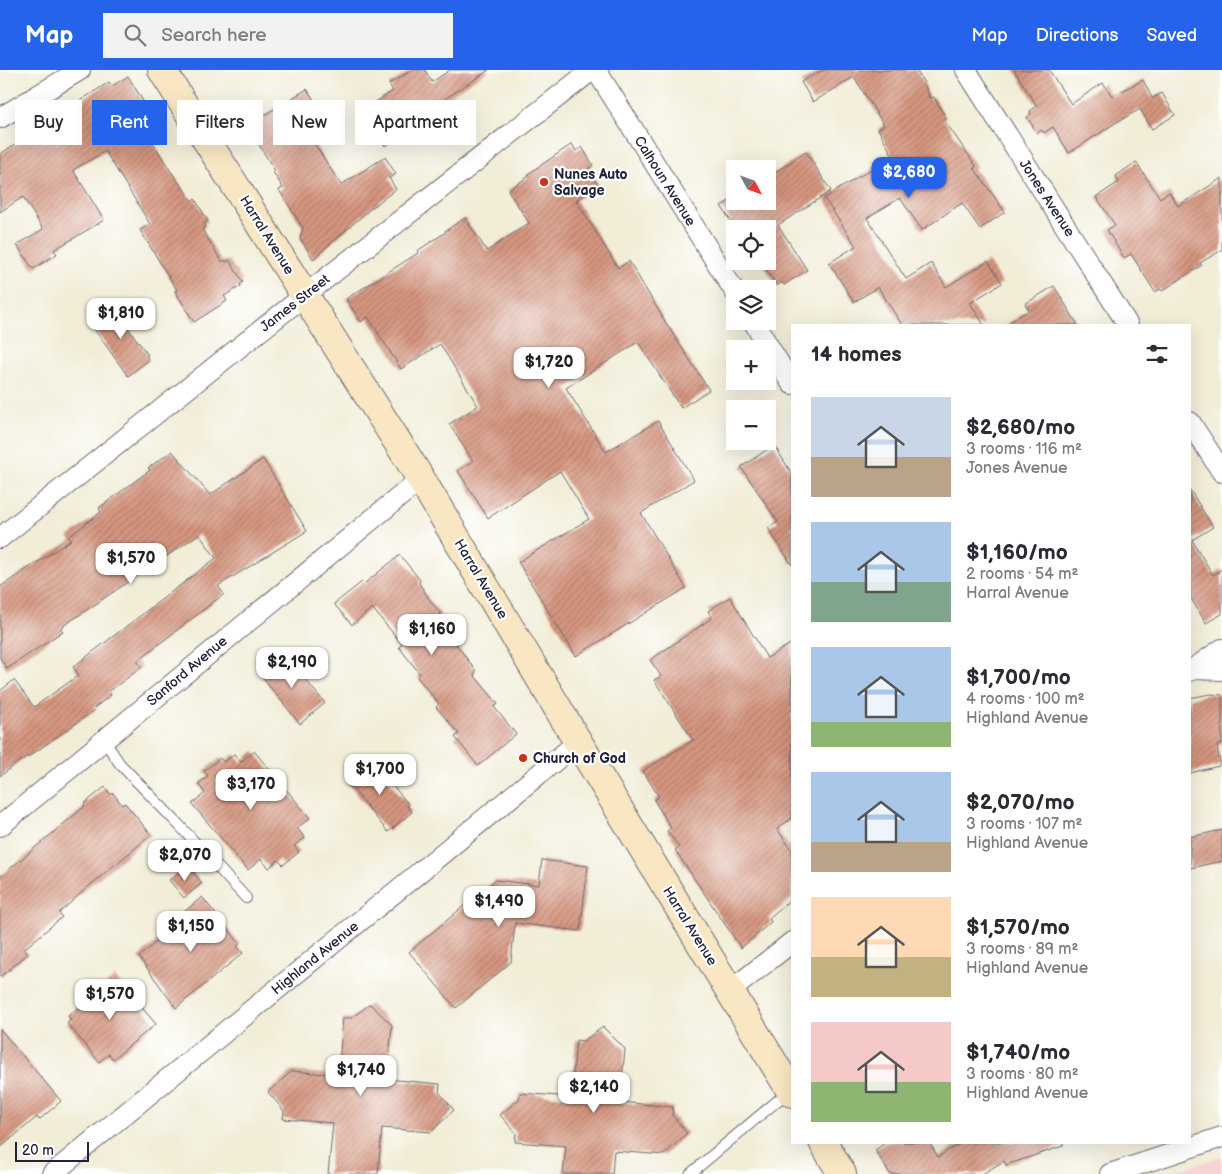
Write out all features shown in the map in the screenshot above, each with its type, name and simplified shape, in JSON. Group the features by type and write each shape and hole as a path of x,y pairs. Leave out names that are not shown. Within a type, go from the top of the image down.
{"street":[{"path":"0,118 80,70"},
{"name":"Harral Avenue","path":"162,70 421,479 578,742 791,1091"},
{"name":"James Street","path":"0,538 305,295 594,70"},
{"name":"Calhoun Avenue","path":"594,70 727,280"},
{"name":"Jones Avenue","path":"966,70 1127,324"},
{"path":"759,330 791,382"},
{"path":"1191,424 1222,472"},
{"name":"Sanford Avenue","path":"0,826 421,479"},
{"path":"1191,670 1222,649"},
{"path":"1191,670 1222,670"},
{"name":"Highland Avenue","path":"52,1174 578,742"},
{"path":"730,991 791,943"},
{"path":"1110,1174 1221,1139"},
{"path":"824,1144 842,1174"}],"lane":[{"path":"104,740 120,764 246,898"},
{"path":"690,1174 791,1091"}],"shaded area":[{"path":"1222,1156 1222,1174 1166,1174"}],"building":[{"path":"412,70 425,70 432,82 450,70 489,70 443,100 379,100 393,91 389,84"},
{"path":"822,70 916,70 924,83 930,99 934,97 946,118 944,120 976,166 974,168 1005,212 980,229 962,203 922,230 900,198 867,218 906,279 931,263 946,287 988,261 1002,283 970,303 983,324 901,324 878,287 854,302 829,263 856,246 824,198 893,156 878,129 884,125 854,77 813,102 801,82"},
{"path":"1014,70 1049,70 1071,104 1103,83 1112,96 1143,80 1152,98 1162,93 1175,115 1152,129 1140,109 1069,153 1053,127 1044,133 1042,130 1037,133 1027,117 1031,114 1030,111 1037,106"},
{"path":"128,76 142,100 92,100 92,145 154,145 192,201 195,199 208,221 202,229 222,262 229,260 243,282 240,284 241,286 224,296 227,301 194,322 175,291 177,290 140,230 150,224 105,151 73,170 104,220 54,250 57,254 33,269 17,245 43,229 23,197 0,212 0,154 15,145 82,145 81,100 109,82 112,86"},
{"path":"307,89 314,100 289,100"},
{"path":"273,110 273,145 315,145 341,185 385,157 396,174 389,178 396,189 313,259 300,238 303,228 279,190 283,188 259,145 263,145 263,116"},
{"path":"572,144 576,151 582,147 593,165 588,169 599,186 576,200 618,268 629,261 709,390 681,408 638,342 566,388 606,452 658,421 694,480 641,513 686,588 576,656 518,562 589,519 560,471 488,518 458,471 473,461 449,424 478,406 440,344 401,369 368,317 361,322 346,299 418,253 417,251 465,218 487,251 529,223 508,190"},
{"path":"806,152 831,191 778,225 807,270 784,285 782,282 777,286 776,280 773,280 767,270 776,270 776,220 730,220 721,206 726,203 726,210 776,210 776,172"},
{"path":"1136,162 1160,198 1169,192 1178,206 1222,178 1222,250 1200,263 1202,265 1162,291 1160,289 1155,292 1131,254 1124,258 1107,230 1115,225 1096,197 1119,182 1116,176"},
{"path":"1054,286 1077,324 1007,324 1029,310 1025,304"},
{"path":"119,305 133,325 128,328 148,355 146,356 149,360 128,376 91,325"},
{"path":"776,448 791,472 791,563 768,528 778,522 741,467 766,450 776,450"},
{"path":"172,451 210,495 263,459 307,531 218,586 224,594 137,661 142,667 108,692 111,695 94,708 95,710 0,776 0,691 14,680 34,707 79,675 73,667 216,558 199,534 60,628 63,631 7,669 0,658 0,587 71,540 68,537 101,512 99,508"},
{"path":"1191,492 1213,527 1192,540 1213,575 1222,569 1222,614 1206,623 1191,599"},
{"path":"400,555 420,580 419,583 441,614 438,617 458,641 456,644 476,671 474,675 498,704 494,707 516,734 478,766 455,737 459,734 436,707 439,704 417,677 420,674 399,647 402,644 372,608 352,625 334,604 363,581 365,583"},
{"path":"730,597 767,658 791,644 791,819 777,829 791,849 791,899 769,918 771,922 741,948 675,850 679,847 667,831 671,828 654,800 659,797 643,771 693,740 654,680 661,676 650,660 712,618 708,611"},
{"path":"283,655 325,703 300,724 260,674"},
{"path":"1210,694 1222,695 1222,744 1217,745 1219,766 1191,773 1191,698"},
{"path":"254,751 310,818 297,828 305,838 294,846 299,852 283,865 278,860 269,868 261,859 248,870 192,804 205,793 198,784 208,776 204,771 220,758 224,762 234,754 241,762"},
{"path":"372,761 409,805 407,806 412,812 388,832 347,782"},
{"path":"105,787 111,795 113,793 122,805 125,803 151,835 59,913 62,917 24,949 28,954 0,977 0,877"},
{"path":"1222,830 1222,861 1191,868 1191,837"},
{"path":"542,860 588,866 580,931 515,923 511,962 456,1008 409,952 495,880 539,885"},
{"path":"187,865 202,883 184,898 169,880"},
{"path":"202,897 240,944 237,946 243,953 176,1008 139,957 187,914 185,911"},
{"path":"115,977 156,1024 113,1059 109,1054 99,1062 67,1023 71,1020 68,1016"},
{"path":"370,1004 392,1025 387,1079 440,1084 439,1092 454,1110 431,1132 382,1128 378,1174 328,1174 333,1123 283,1119 284,1111 268,1092 292,1071 338,1075 343,1018 351,1018"},
{"path":"603,1027 625,1049 620,1102 673,1107 672,1115 687,1133 664,1155 614,1151 612,1174 563,1174 566,1146 515,1142 516,1133 500,1115 519,1099 520,1093 571,1097 576,1040 583,1041"},
{"path":"0,1029 61,1101 39,1120 37,1117 0,1148"},
{"path":"884,1144 930,1144 938,1157 959,1144 1063,1144 1063,1146 1006,1165 1004,1161 982,1174 890,1174 875,1150"}],"place":[{"name":"Nunes Auto Salvage","path":"544,182"},
{"name":"Church of God","path":"523,758"}]}
